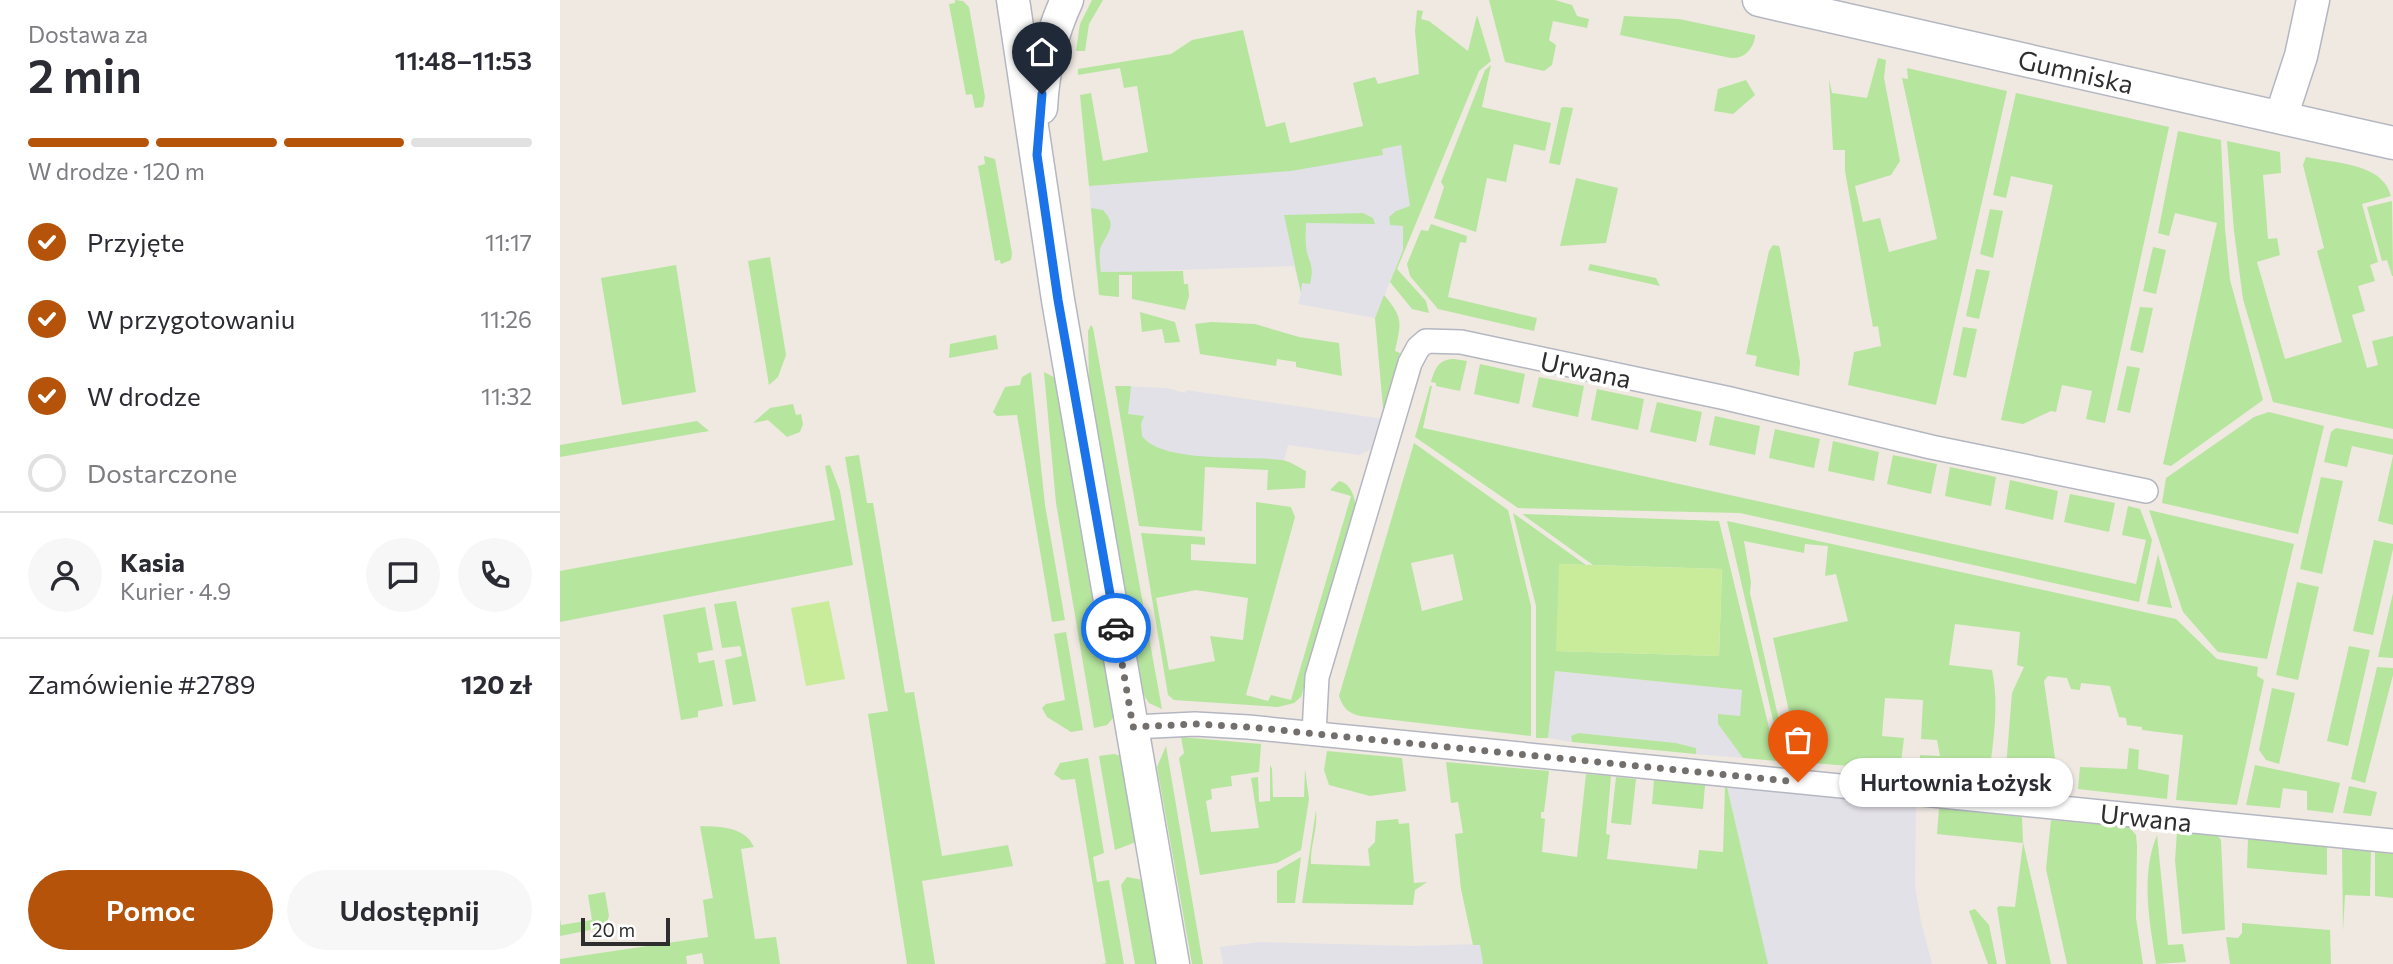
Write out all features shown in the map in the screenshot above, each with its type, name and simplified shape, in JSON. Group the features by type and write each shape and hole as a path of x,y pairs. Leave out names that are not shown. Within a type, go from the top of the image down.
{"street":[{"path":"1013,0 1058,300 1173,964"},
{"path":"1037,155 1046,63 1056,24 1067,0"},
{"name":"Gumniska","path":"1759,0 2393,143"},
{"path":"2281,117 2301,56 2313,0"},
{"name":"Urwana","path":"1314,733 1317,677 1410,363 1418,348 1426,341 1461,342 1727,398 1931,447 2146,491"},
{"name":"Urwana","path":"1133,727 1195,724 1314,733 2391,834"}],"shaded area":[{"path":"1400,143 1419,211 1375,318 1298,304 1301,293 1294,266 1096,273 1089,186 1275,172"},
{"path":"1116,386 1167,388 1185,393 1186,390 1384,419 1377,443 1372,449 1359,455 1288,445 1283,465 1129,456"},
{"path":"1554,671 1743,690 1740,716 1718,724 1743,758 1696,754 1695,748 1676,743 1578,733 1571,739 1572,742 1548,738"},
{"path":"1727,787 1916,806 1915,885 1932,964 1558,964 1767,963"},
{"path":"1260,942 1413,946 1480,944 1483,964 1223,964 1220,947"}],"green space":[{"path":"955,0 963,1 969,7 985,97 983,107 975,108 972,94 966,95 949,4 955,3"},
{"path":"1092,0 1103,0 1089,24 1085,51 1076,51 1080,24"},
{"path":"1489,0 1555,0 1572,5 1577,16 1589,19 1587,28 1553,21 1549,40 1556,45 1552,65 1544,71 1505,62"},
{"path":"1417,10 1423,11 1421,19 1429,21 1468,51 1477,15 1491,61 1479,71 1397,269 1426,301 1429,313 1412,309 1390,282 1403,250 1403,226 1390,225 1389,217 1410,206 1401,145 1382,149 1383,155 1291,171 1089,186 1080,95 1091,93 1103,161 1148,152 1137,86 1124,88 1120,68 1078,75 1078,69 1171,54 1192,40 1243,30 1266,127 1285,122 1290,143 1363,126 1353,83 1375,77 1378,84 1419,74 1415,31"},
{"path":"1624,16 1679,19 1755,35 1755,38 1747,53 1731,58 1620,35"},
{"path":"1878,58 1886,60 1884,78 1900,161 1891,175 1855,186 1863,222 1880,218 1889,252 1937,239 1902,78 1908,79 1907,68 2007,91 1936,405 1848,385 1854,352 1881,346 1878,326 1873,327 1845,171 1845,150 1833,150 1829,79 1832,93 1867,98"},
{"path":"1491,65 1482,107 1551,123 1545,151 1514,144 1506,182 1487,178 1476,232 1434,218 1444,187 1441,182 1485,70"},
{"path":"1746,80 1755,95 1733,114 1714,111 1718,89"},
{"path":"2016,93 2169,127 2105,423 2086,419 2092,391 2062,385 2056,412 2051,411 2023,424 2001,420 2053,185 2011,176 2006,198 1993,195"},
{"path":"1561,108 1573,108 1560,165 1549,163"},
{"path":"2178,131 2221,140 2230,280 2263,400 2171,466 2163,464 2217,223 2175,213 2169,236 2158,233"},
{"path":"2227,141 2280,152 2281,173 2263,175 2268,239 2277,238 2280,255 2257,262 2285,359 2342,342 2317,251 2324,248 2303,165 2306,157 2356,166 2378,177 2386,185 2391,196 2362,204 2378,262 2370,265 2375,281 2358,286 2365,311 2352,315 2367,368 2378,365 2372,341 2393,336 2393,429 2273,402 2243,299 2234,231"},
{"path":"984,156 995,159 1012,253 1011,260 1001,264 1000,260 995,261 978,166 985,164"},
{"path":"1576,178 1618,188 1606,243 1560,246"},
{"path":"2392,201 2393,276 2387,260 2382,261 2367,207"},
{"path":"1091,208 1103,210 1111,223 1100,250 1101,272 1183,271 1189,296 1185,310 1132,299 1132,275 1119,275 1119,297 1099,295"},
{"path":"1990,209 2003,211 1993,258 1980,254"},
{"path":"1363,213 1373,218 1375,224 1306,223 1306,246 1312,271 1310,284 1302,283 1301,293 1284,215"},
{"path":"1431,224 1467,236 1466,243 1460,242 1448,297 1537,318 1534,331 1438,309 1410,276 1407,264 1421,230 1428,231"},
{"path":"1773,245 1779,246 1780,249 1800,362 1799,376 1755,366 1757,356 1746,354 1769,251"},
{"path":"2153,247 2166,250 2156,294 2143,291"},
{"path":"770,257 786,355 778,377 769,385 748,261"},
{"path":"1590,264 1656,278 1660,286 1588,270"},
{"path":"676,265 696,392 622,405 601,278"},
{"path":"1976,269 1990,271 1979,319 1966,316"},
{"path":"1384,295 1398,316 1395,351 1400,353 1384,419 1375,318"},
{"path":"2140,307 2153,308 2143,353 2130,350"},
{"path":"1140,312 1175,322 1180,342 1165,343 1162,329 1142,332"},
{"path":"1195,324 1255,324 1299,337 1339,343 1342,376 1296,367 1296,362 1277,359 1276,366 1200,354"},
{"path":"1091,325 1162,709 1149,703 1142,692 1089,385 1088,331"},
{"path":"1963,327 1977,329 1966,378 1953,375"},
{"path":"996,335 998,349 949,358 950,344"},
{"path":"1454,359 1467,361 1460,391 1436,386 1436,383 1431,382 1438,365"},
{"path":"1480,364 1525,374 1519,404 1474,394"},
{"path":"2127,366 2140,368 2130,413 2117,410"},
{"path":"1031,372 1045,505 1065,620 1052,622 1017,415 997,416 993,412 1005,387 1020,385 1022,377"},
{"path":"1044,372 1057,379 1114,717 1107,725 1094,728 1056,503"},
{"path":"1539,377 1584,386 1578,417 1532,407"},
{"path":"1115,386 1131,386 1128,414 1144,416 1141,424 1142,436 1153,445 1187,455 1284,461 1306,471 1305,488 1267,490 1268,470 1205,467 1202,531 1139,526"},
{"path":"1430,386 1423,428 2136,584 2146,540 2122,535 2128,506 2140,509 2152,540 2139,602 1740,513 1518,508 1415,437"},
{"path":"1597,389 1644,399 1638,430 1591,420"},
{"path":"1657,402 1702,412 1696,442 1650,432"},
{"path":"793,404 796,415 801,414 803,424 800,432 787,437 768,420 753,423 770,408"},
{"path":"2269,412 2324,426 2298,534 2162,503 2166,478 2254,417"},
{"path":"1715,416 1760,426 1755,455 1709,445"},
{"path":"697,421 709,431 560,457 560,445"},
{"path":"2336,428 2393,439 2393,455 2352,446 2347,467 2324,462 2331,432"},
{"path":"1775,429 1820,439 1814,468 1769,458"},
{"path":"1833,441 1879,452 1874,481 1828,471"},
{"path":"1414,443 1508,510 1531,606 1531,736 1360,716 1346,709 1339,696","holes":["1453,554 1463,600 1422,611 1411,563"]},
{"path":"859,455 867,503 873,503 905,693 914,692 942,856 1008,845 1013,866 922,881 935,964 907,964 868,714 888,711 845,457"},
{"path":"1893,455 1937,464 1931,494 1887,484"},
{"path":"2393,456 2393,525 2378,521"},
{"path":"830,465 840,491 853,565 560,622 560,571 835,520 825,466"},
{"path":"1950,467 1996,477 1991,506 1945,496"},
{"path":"2321,477 2343,481 2322,574 2300,569"},
{"path":"2010,480 2058,491 2053,520 2005,509"},
{"path":"1339,481 1347,485 1354,496 1356,510 1301,697 1294,703 1278,707 1174,700 1168,695 1141,533 1205,537 1205,545 1191,544 1191,560 1256,564 1256,502 1291,507 1295,517 1246,695 1268,701 1271,695 1291,700 1351,496 1330,490","holes":["1196,590 1248,598 1243,640 1210,636 1215,661 1169,670 1156,598"]},
{"path":"2070,494 2115,503 2109,532 2064,522"},
{"path":"2149,510 2294,544 2267,659 2218,652 2183,612"},
{"path":"1513,513 1586,565 1560,564 1557,651 1719,656 1722,569 1593,565 1522,514 1719,521 1777,761 1743,758 1718,724 1718,714 1740,716 1742,690 1555,671 1548,738 1536,738 1536,606"},
{"path":"1727,521 2176,619 2217,659 2258,667 2257,676 2264,680 2237,805 2176,800 2183,735 2142,730 2142,727 2127,725 2126,718 2119,717 2110,686 2081,683 2080,690 2071,689 2067,678 2048,676 2044,681 2059,786 2005,780 2012,693 2024,667 2017,665 2020,632 1955,624 1949,665 1992,670 1995,695 1994,731 1990,768 1985,769 1984,778 1920,772 1920,755 1940,756 1937,740 1921,739 1923,700 1885,698 1882,736 1904,738 1900,770 1800,762 1773,638 1848,621 1836,574 1825,576 1828,546 1805,544 1804,553 1744,541 1751,582 1750,593 1786,751 1782,759"},
{"path":"2374,540 2393,544 2393,549 2373,635 2353,631"},
{"path":"2158,554 2172,608 2147,604"},
{"path":"1559,564 1722,569 1719,656 1556,651"},
{"path":"2297,582 2319,587 2298,680 2276,675"},
{"path":"2393,593 2393,658 2378,657"},
{"path":"736,601 756,701 733,705 725,660 742,656 740,646 722,648 714,604"},
{"path":"829,601 845,679 806,686 791,608"},
{"path":"705,607 713,650 697,653 699,663 714,660 723,706 698,711 698,717 681,720 663,615"},
{"path":"1066,632 1083,730 1071,732 1047,717 1042,708 1046,704 1065,700 1054,634"},
{"path":"2349,646 2370,650 2348,746 2327,741"},
{"path":"2377,667 2393,668 2393,675 2365,783 2351,779"},
{"path":"2272,688 2295,693 2279,764 2266,760 2259,750"},
{"path":"1578,733 1676,743 1696,748 1696,754 1572,742 1571,736"},
{"path":"1181,737 1261,744 1259,772 1231,776 1232,786 1211,789 1212,799 1206,801 1211,832 1259,828 1251,778 1258,777 1259,802 1270,801 1270,765 1273,797 1304,797 1305,769 1309,799 1301,850 1277,863 1200,875 1179,758 1184,753"},
{"path":"1166,746 1203,964 1192,964 1157,767"},
{"path":"2129,748 2139,750 2138,769 2169,775 2167,799 2078,789 2080,767 2127,769"},
{"path":"1327,751 1402,758 1406,791 1370,796 1329,785 1324,770"},
{"path":"1099,756 1121,756 1136,842 1115,850"},
{"path":"1088,758 1104,853 1093,857 1097,882 1109,880 1124,964 1102,964 1106,963 1075,779 1062,780 1054,774 1060,763"},
{"path":"1446,762 1549,771 1544,812 1541,812 1541,818 1545,819 1542,852 1577,857 1586,774 1611,776 1606,834 1610,835 1607,859 1697,869 1699,850 1723,852 1727,787 1768,964 1483,964 1480,945 1473,945 1461,889 1455,834 1463,833 1458,802 1451,803"},
{"path":"2255,765 2340,783 2333,813 2307,810 2307,791 2283,788 2280,808 2246,805"},
{"path":"1616,777 1636,779 1631,825 1611,823"},
{"path":"1654,780 1705,785 1703,809 1652,804"},
{"path":"2349,786 2377,792 2371,816 2343,813"},
{"path":"1939,808 2022,817 2023,842 2051,964 2006,964 1997,908 2015,907 2023,843 1937,834"},
{"path":"1316,810 1311,864 1370,866 1368,849 1375,842 1376,821 1398,819 1399,824 1409,823 1414,883 1427,882 1415,890 1413,905 1302,903"},
{"path":"2051,820 2129,827 2136,835 2136,918 2143,964 2067,964 2046,869"},
{"path":"700,826 738,831 750,840 754,847 741,849 755,939 776,937 780,964 704,964 702,953 686,956 687,964 560,964 560,959 708,937 703,900 713,898"},
{"path":"2177,832 2218,836 2221,840 2225,930 2182,934 2175,860"},
{"path":"2157,835 2168,945 2183,944 2186,962 2156,964 2149,916 2148,883"},
{"path":"2248,839 2327,847 2327,875 2247,868"},
{"path":"2342,849 2371,851 2370,896 2345,895 2343,931"},
{"path":"2375,852 2393,854 2393,898 2375,896"},
{"path":"1301,857 1295,903 1277,903 1277,871"},
{"path":"1127,877 1143,880 1157,964 1135,964 1121,885"},
{"path":"605,892 609,916 605,927 560,936 560,918 561,925 592,920 588,895"},
{"path":"1975,909 1989,925 1997,964 1988,964 1969,911"},
{"path":"2242,923 2330,930 2331,964 2230,964 2226,937 2238,938 2242,933"}],"way so far":[{"path":"1116,628 1133,727 1195,724 1248,727 1798,782"}],"place":[{"name":"Hurtownia Łożysk","path":"1798,782"}],"route":[{"path":"1042,94 1037,155 1058,300 1116,628"}]}
